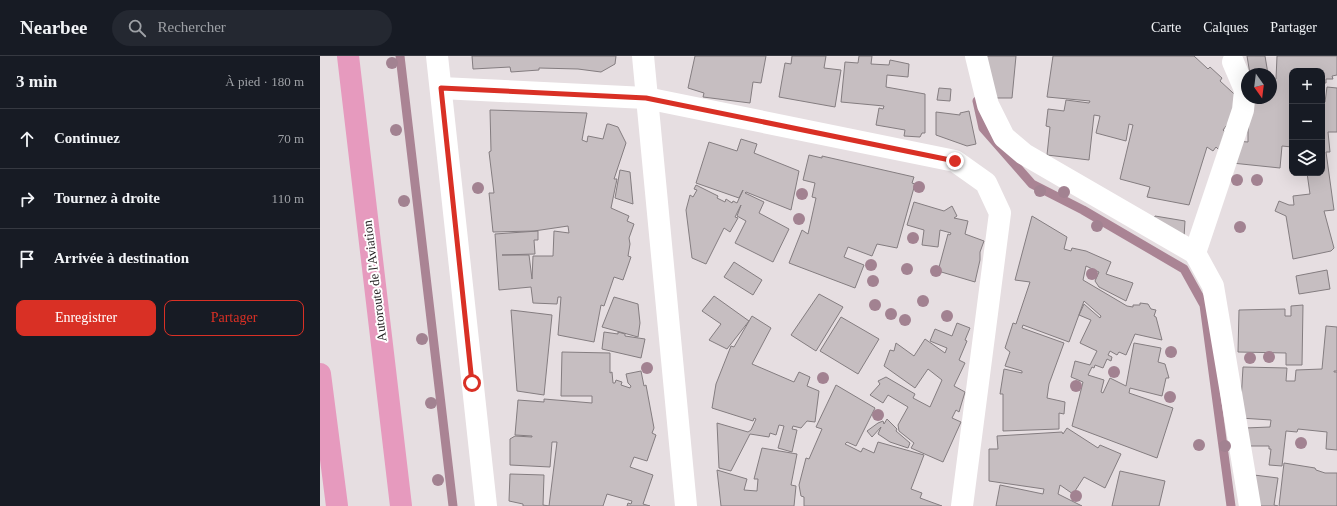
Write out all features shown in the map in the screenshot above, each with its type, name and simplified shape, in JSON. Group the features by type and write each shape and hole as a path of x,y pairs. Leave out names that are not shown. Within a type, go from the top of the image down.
{"highway":[{"name":"Autoroute de l'Aviation","path":"348,56 401,506"},
{"path":"320,374 337,506"}],"street":[{"path":"436,56 441,88 486,506"},
{"path":"643,56 686,506"},
{"path":"976,56 988,105 1004,137 1024,154 1195,253 1213,286 1250,506"},
{"path":"1195,253 1243,110 1244,90 1233,62"},
{"path":"441,88 646,98 955,161 986,183 1000,213 962,506"}],"building":[{"path":"472,56 616,56 615,64 601,72 578,69 539,68 539,70 511,72 510,67 473,69"},
{"path":"695,56 766,56 761,83 753,82 750,103 703,97 704,93 688,88"},
{"path":"792,56 826,56 824,68 841,70 835,107 779,97 785,63 791,64"},
{"path":"859,56 872,56 871,64 889,65 890,60 909,64 908,77 887,75 886,87 925,94 925,133 922,133 920,137 904,136 905,130 876,125 879,108 883,109 884,106 841,102 845,62 858,63"},
{"path":"976,56 1016,56 1012,98 994,98"},
{"path":"1053,56 1194,56 1208,69 1210,67 1222,78 1220,81 1241,100 1241,104 1243,104 1223,130 1225,132 1219,150 1216,147 1213,151 1207,147 1189,205 1147,197 1150,187 1120,179 1133,125 1129,124 1126,141 1096,133 1100,116 1094,115 1089,160 1047,155 1050,127 1046,126 1048,109 1064,111 1066,100 1089,103 1090,101 1047,97"},
{"path":"1247,56 1265,56 1267,68 1249,68"},
{"path":"1277,56 1337,56 1337,75 1332,76 1333,79 1326,79 1326,83 1325,68 1289,68 1289,147 1282,146 1280,168 1232,163 1234,141 1248,142 1248,104 1277,104"},
{"path":"1327,87 1337,88 1337,132 1328,132 1330,152 1326,152 1334,210 1324,211 1334,248 1331,251 1293,259 1286,216 1275,211 1279,201 1289,205 1294,205 1293,196 1310,194 1307,176 1325,176 1325,102"},
{"path":"939,88 951,89 950,101 937,100"},
{"path":"490,110 587,113 582,140 587,142 588,136 603,139 607,124 609,124 618,127 626,143 614,179 617,179 611,208 629,216 627,221 634,224 629,238 630,244 628,256 631,257 623,280 614,277 604,306 601,305 594,342 558,335 561,297 558,297 557,304 533,303 531,287 499,290 495,234 538,231 538,240 534,240 535,254 502,255 529,255 532,279 533,256 553,256 554,231 569,233 568,226 534,231 493,232 489,193 494,193 489,152 491,151"},
{"path":"969,111 976,144 967,146 936,135 936,112 960,115 960,113"},
{"path":"741,139 757,144 754,153 799,171 791,210 746,192 745,193 764,202 759,213 789,229 773,262 735,243 746,221 737,216 741,205 735,217 738,218 730,232 724,228 706,264 692,258 686,210 690,195 693,197 697,190 694,189 696,185 718,196 717,198 725,202 726,199 732,203 733,201 737,203 743,190 739,198 696,183 709,142 737,151"},
{"path":"809,155 822,158 822,156 914,177 912,183 915,184 897,248 877,244 872,256 848,247 844,257 864,265 855,288 789,263 802,230 808,234 816,198 812,197 815,183 803,180"},
{"path":"620,170 630,172 633,204 615,198"},
{"path":"914,202 944,211 952,206 957,216 954,218 968,221 965,234 984,241 980,252 980,260 975,282 938,271 948,234 950,235 951,233 940,230 938,247 922,245 924,230 907,225"},
{"path":"1032,216 1067,237 1064,249 1071,251 1072,248 1086,251 1111,262 1106,274 1133,283 1126,301 1099,287 1095,281 1099,272 1086,266 1083,280 1127,306 1133,307 1133,305 1140,305 1140,303 1148,304 1151,309 1156,310 1154,316 1156,317 1162,340 1135,334 1126,355 1119,352 1117,355 1110,351 1108,355 1112,357 1111,361 1107,359 1103,368 1095,365 1094,368 1092,367 1088,375 1104,380 1101,392 1103,393 1110,378 1126,386 1134,343 1161,348 1158,362 1165,364 1169,378 1166,378 1162,396 1130,388 1129,393 1173,408 1157,458 1072,426 1083,382 1071,377 1075,361 1090,365 1097,351 1080,343 1091,320 1079,315 1084,304 1100,318 1101,316 1084,301 1069,342 1023,325 1022,328 1064,343 1049,384 1047,398 1065,402 1064,414 1059,413 1059,429 1003,431 1003,394 1000,394 1004,369 1022,373 1022,371 1005,366 1010,352 1005,348 1013,323 1016,324 1030,282 1015,280"},
{"path":"1155,216 1185,221 1184,237 1150,232"},
{"path":"734,262 762,280 753,295 724,277"},
{"path":"1327,270 1330,289 1299,294 1296,276"},
{"path":"819,294 843,307 816,351 791,335"},
{"path":"714,296 749,321 727,349 709,340 721,324 702,311"},
{"path":"614,297 638,304 640,323 638,337 602,327"},
{"path":"1303,305 1302,365 1286,365 1286,353 1238,352 1239,310 1285,309 1285,316 1291,316 1291,306"},
{"path":"511,310 552,315 544,395 517,391"},
{"path":"752,316 771,328 752,364 794,382 799,372 810,377 807,386 819,391 815,422 807,421 801,428 793,426 792,429 797,430 792,452 778,448 784,426 779,425 776,435 770,433 769,437 750,434 731,471 719,468 717,423 748,432 751,430 756,419 754,418 753,421 712,408 716,384 731,346 734,347"},
{"path":"841,317 879,339 858,374 820,351"},
{"path":"957,323 970,328 965,340 967,341 959,360 965,363 954,386 965,392 959,412 956,410 952,418 961,422 943,462 911,448 914,443 899,431 898,425 908,407 888,395 883,403 870,395 880,384 878,381 886,377 915,394 913,398 930,407 942,380 928,369 915,388 884,366 890,350 894,351 896,343 914,356 925,339 945,353 947,348 930,341 935,329 952,336"},
{"path":"1326,326 1337,327 1337,371 1334,372 1337,372 1337,450 1326,449 1327,432 1298,429 1297,432 1286,431 1282,466 1269,465 1271,449 1269,449 1269,446 1246,446 1245,428 1270,427 1271,420 1240,418 1243,367 1287,368 1286,381 1295,381 1296,370 1322,369"},
{"path":"604,332 618,334 618,332 625,334 625,336 645,339 641,358 602,349"},
{"path":"562,352 610,353 610,373 612,372 613,383 615,383 616,380 622,382 621,385 630,388 631,386 628,383 626,374 641,371 644,386 646,385 654,428 652,433 656,435 647,461 634,457 630,467 653,475 643,504 650,506 627,506 628,503 631,504 632,501 607,494 603,506 549,506 557,442 552,442 550,467 510,465 510,439 515,436 532,437 515,435 518,400 544,402 544,399 592,403 592,396 561,396"},
{"path":"836,385 875,408 856,446 847,442 845,444 861,452 863,448 874,453 878,442 924,455 911,489 922,493 920,498 942,506 804,506 804,497 801,496 799,485 806,458 809,459 822,429 816,427"},
{"path":"887,419 897,429 896,431 910,443 908,448 890,442 878,434 881,427 872,437 867,431 878,423 883,421 884,424"},
{"path":"1067,428 1098,448 1100,445 1121,454 1105,488 1084,477 1073,494 1060,485 1058,494 1082,506 996,506 1000,485 1043,494 1044,489 989,481 989,449 998,449 997,436 1062,432 1063,434"},
{"path":"762,448 797,454 791,485 796,486 794,506 721,506 717,470 747,479 744,490 757,491 758,479 754,479"},
{"path":"1284,463 1315,468 1316,470 1325,473 1337,473 1337,506 1279,506"},
{"path":"1120,471 1165,481 1159,506 1112,506"},
{"path":"510,474 544,475 543,505 549,506 523,506 523,504 509,501"},
{"path":"1246,474 1278,478 1274,505 1278,506 1245,506"}],"waterway":[{"path":"400,56 453,506"},
{"path":"977,101 983,128 1032,184 1083,210 1184,269 1204,305 1231,506"}],"route":[{"path":"472,383 441,88 646,98 955,161"}]}
